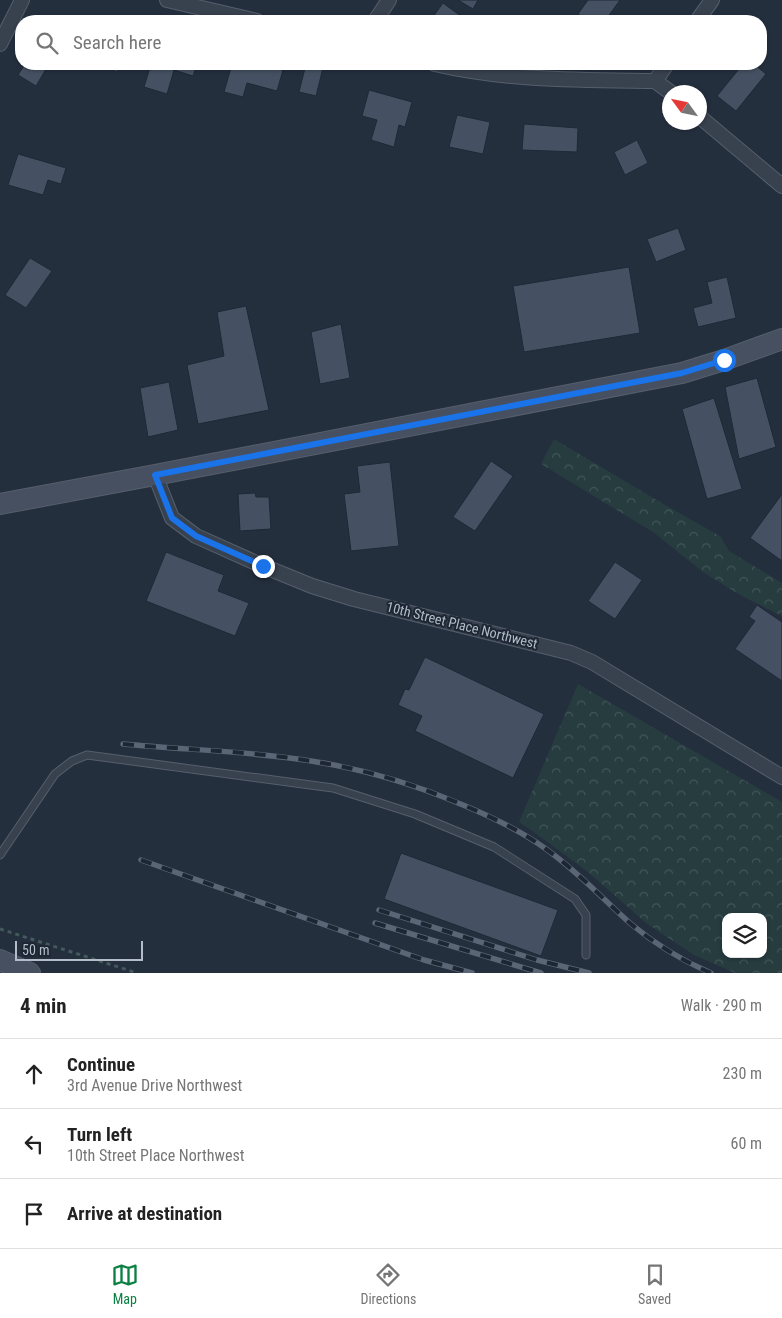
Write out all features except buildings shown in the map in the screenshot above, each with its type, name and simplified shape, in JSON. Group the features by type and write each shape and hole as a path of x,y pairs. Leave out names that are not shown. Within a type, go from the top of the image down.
{"main road":[{"path":"0,504 682,373 782,339"},
{"path":"0,960 30,973"}],"street":[{"path":"0,44 22,0"},
{"path":"167,0 231,15"},
{"path":"379,15 389,0"},
{"path":"701,15 712,0"},
{"path":"471,70 501,75 568,80 655,80 662,86"},
{"path":"655,80 662,70"},
{"path":"707,123 782,186"},
{"name":"10th Street Place Northwest","path":"155,475 172,518 196,536 312,586 571,653 592,662 782,777"}],"lane":[{"path":"0,855 55,774 72,761 87,755 333,788 415,814 494,847 575,899 586,915 586,956"}],"path":[{"path":"0,929 137,973"}],"green space":[{"path":"554,439 720,536 729,551 782,583 782,616 740,595 703,572 653,532 541,464"},
{"path":"578,684 782,802 782,973 735,973 694,955 646,923 588,872 519,822"}],"railway":[{"path":"123,744 241,753 331,764 369,773 445,797 495,819 536,842 568,866 640,931 690,963 711,973"},
{"path":"141,860 424,960 472,973"},
{"path":"379,910 537,960 589,973"},
{"path":"375,923 541,973"}],"route":[{"path":"263,566 196,536 172,518 155,475 682,373 724,360"}]}
